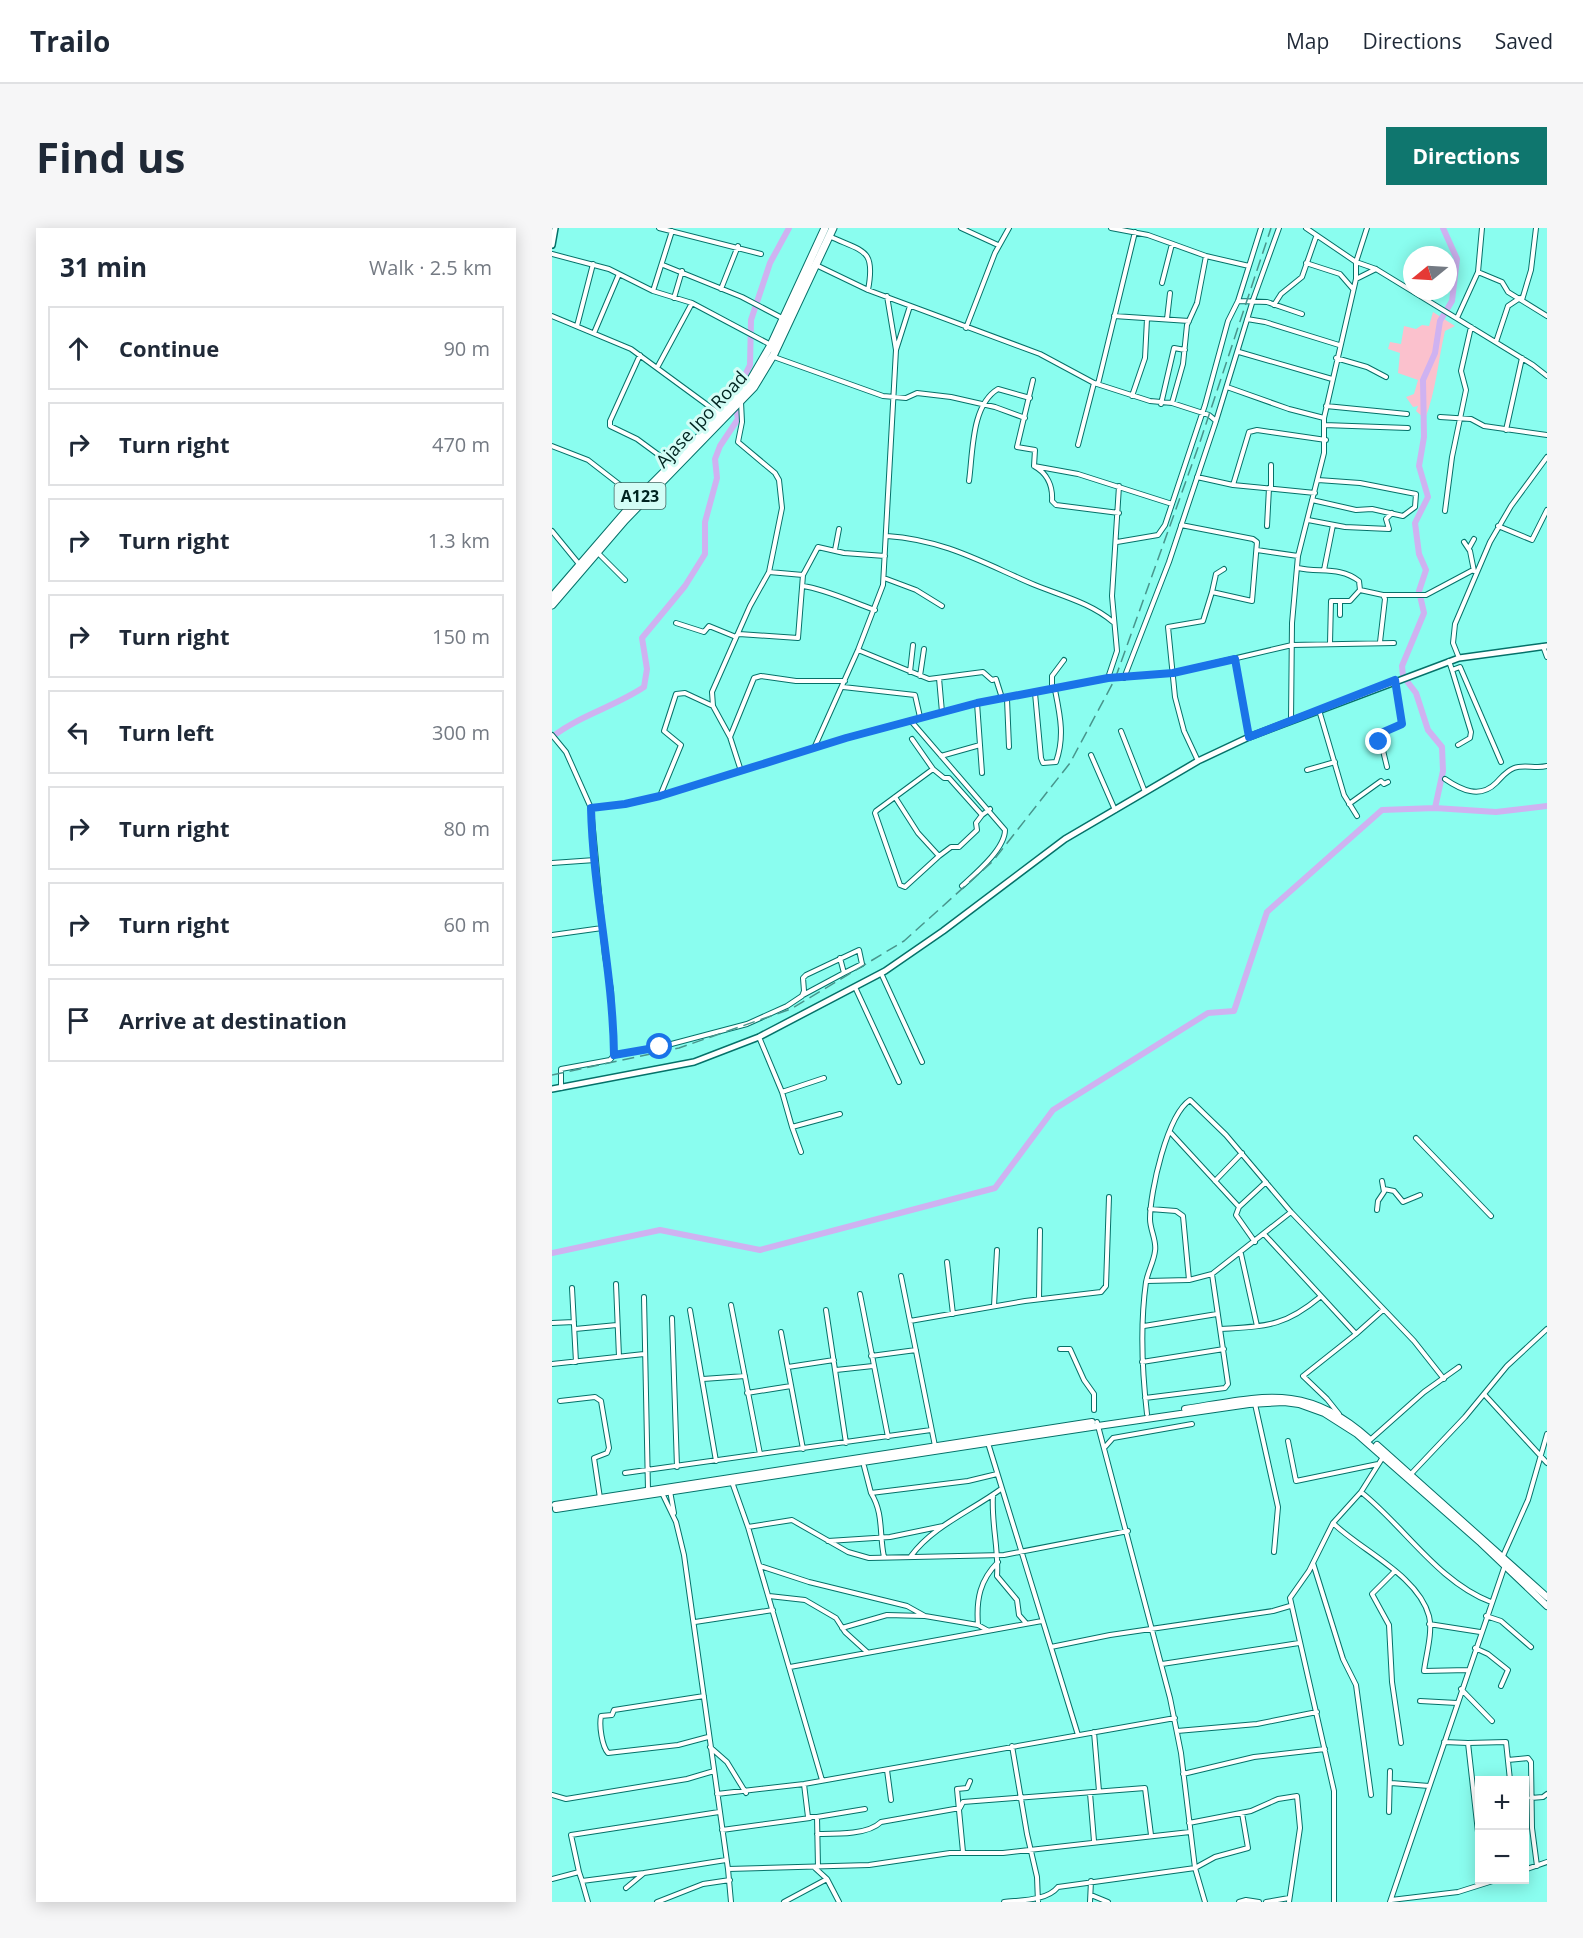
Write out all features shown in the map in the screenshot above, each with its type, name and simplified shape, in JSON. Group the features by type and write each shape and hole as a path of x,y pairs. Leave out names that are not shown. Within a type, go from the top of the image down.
{"highway":[{"name":"Ajase Ipo Road","path":"552,604 672,465 738,401 773,356 816,265 825,228"},
{"name":"Ajase Ipo Road","path":"552,597 638,498 731,413 771,345 821,244 831,232"}],"main road":[{"path":"670,1489 662,1493 556,1507 648,1490 670,1489 988,1442 1147,1414 1278,1397 1298,1398 1342,1417 1411,1474 1503,1556 1547,1606"},
{"path":"731,1480 935,1446 1255,1403 1284,1402 1311,1407 1335,1419 1383,1455 1481,1543 1504,1568 1547,1597"}],"street":[{"path":"552,245 555,228"},
{"path":"658,228 738,246 761,254"},
{"path":"682,234 683,228"},
{"path":"961,228 999,246"},
{"path":"966,328 999,246 1010,228"},
{"path":"1111,228 1136,232 1206,256 1249,266"},
{"path":"1117,542 1158,536 1166,525 1202,413 1228,321 1238,301 1261,228"},
{"path":"1124,678 1181,525 1239,352 1253,300 1279,228"},
{"path":"1306,228 1316,237 1356,262 1376,269 1522,358 1547,376"},
{"path":"1291,720 1292,645 1298,556 1318,480 1326,440 1324,418 1326,406 1356,279 1356,262 1367,228"},
{"path":"1457,318 1478,272 1482,228"},
{"path":"1508,306 1521,299 1531,270 1536,228"},
{"path":"653,291 672,231"},
{"path":"831,232 870,258 872,268 868,290"},
{"path":"1078,445 1136,232"},
{"path":"1274,304 1281,294 1299,282 1316,237"},
{"path":"1162,283 1172,244"},
{"path":"722,289 738,246"},
{"path":"552,254 593,264 653,291 692,303 760,342 771,345"},
{"path":"1172,403 1185,350 1189,321 1192,320 1197,303 1206,256"},
{"path":"1306,262 1340,274 1353,289"},
{"path":"578,326 593,264"},
{"path":"663,265 682,271 783,318"},
{"path":"816,265 868,290 1040,354 1096,383 1161,404 1172,403 1202,413 1216,421"},
{"path":"1356,279 1376,269"},
{"path":"674,298 682,271"},
{"path":"1478,272 1502,282 1508,292 1547,316"},
{"path":"594,333 619,274"},
{"path":"1496,342 1508,306 1508,292"},
{"path":"1167,319 1170,293"},
{"path":"815,747 875,610 884,578 896,350 887,296"},
{"path":"1238,301 1253,300 1274,304 1302,314"},
{"path":"658,366 692,303"},
{"path":"896,350 910,306"},
{"path":"552,316 640,355 658,366 721,415"},
{"path":"1114,316 1189,321"},
{"path":"1132,396 1144,358 1148,319"},
{"path":"1247,319 1265,322 1339,345"},
{"path":"1445,511 1452,457 1466,390 1461,371 1471,327"},
{"path":"1161,404 1174,348 1185,350"},
{"path":"1239,352 1332,379"},
{"path":"640,355 610,421 610,426 637,439 672,465"},
{"path":"773,356 883,396 906,398 922,393 983,404 1025,418"},
{"path":"1336,358 1367,367 1386,377"},
{"path":"1506,430 1522,358"},
{"path":"1034,380 1016,445 1018,449 1035,450 1034,466"},
{"path":"1227,387 1288,409 1324,418"},
{"path":"969,481 983,404 998,389 1030,398"},
{"path":"738,401 742,422 738,442 770,467 779,480 782,508 769,572 750,606 712,693 712,706 730,737 741,771"},
{"path":"1326,406 1407,414"},
{"path":"1440,417 1460,418 1506,430 1547,435"},
{"path":"1324,425 1408,428"},
{"path":"1233,485 1249,432 1257,430 1326,440"},
{"path":"552,446 588,460 638,498"},
{"path":"1459,658 1453,643 1455,624 1475,571 1498,526 1547,457"},
{"path":"1267,526 1271,465"},
{"path":"1034,466 1056,469 1119,486 1172,504"},
{"path":"1034,466 1044,471 1052,489 1052,501 1056,505 1119,513"},
{"path":"1197,477 1233,485 1315,493"},
{"path":"1312,500 1356,510 1368,508 1406,514 1415,507 1416,494 1360,483 1318,480"},
{"path":"1108,678 1117,651 1112,612 1119,486"},
{"path":"1498,526 1533,540 1547,510"},
{"path":"1308,520 1334,525 1389,529 1386,519 1392,513"},
{"path":"1181,525 1253,539 1257,542 1252,601 1212,592"},
{"path":"1324,570 1334,525"},
{"path":"835,550 839,529"},
{"path":"552,531 580,565"},
{"path":"887,536 925,539 949,547 1105,615 1113,622"},
{"path":"1468,549 1474,539"},
{"path":"1464,542 1475,571"},
{"path":"676,623 704,632 709,626 737,636 796,639 803,575 818,547 844,553 885,556"},
{"path":"1257,550 1298,556"},
{"path":"598,552 625,580"},
{"path":"1298,568 1313,572 1324,570 1349,574 1359,581 1360,590 1353,600 1332,600 1330,604 1330,643"},
{"path":"1198,761 1180,719 1175,697 1168,627 1203,621 1216,574 1224,569"},
{"path":"1360,590 1383,596 1426,595 1475,571"},
{"path":"769,572 803,575"},
{"path":"884,578 916,590 942,606"},
{"path":"803,586 820,588 826,594 875,610"},
{"path":"1380,642 1385,599 1383,596"},
{"path":"1340,601 1340,615"},
{"path":"1105,615 1112,612"},
{"path":"591,808 625,804 660,796 815,747 977,703 1108,678 1173,673 1292,645 1394,643"},
{"path":"910,672 913,645"},
{"path":"552,1089 694,1062 759,1037 881,973 944,931 1065,839 1198,761 1249,737 1397,679 1459,658 1545,646 1547,657"},
{"path":"920,676 924,649"},
{"path":"858,650 929,679 983,672 992,680 996,679 1005,699 1009,747"},
{"path":"1235,659 1249,737"},
{"path":"1035,693 1041,758 1043,763 1048,764 1056,762 1062,746 1061,720 1053,690 1052,676 1064,660"},
{"path":"1449,661 1471,732 1470,738 1458,745"},
{"path":"1452,670 1460,667 1501,762"},
{"path":"730,737 754,678 761,676 796,681 845,681"},
{"path":"939,678 942,712"},
{"path":"1387,767 1379,734 1402,724 1397,679"},
{"path":"843,687 915,695 921,717"},
{"path":"660,796 681,745 664,731 676,694 684,693 712,706"},
{"path":"977,703 982,773"},
{"path":"1319,709 1349,804 1357,816"},
{"path":"910,721 990,809 1005,830 1005,836 984,867 962,886"},
{"path":"1121,731 1146,793"},
{"path":"554,737 566,752 591,808 602,928 611,990 614,1055"},
{"path":"912,738 933,769 944,778 950,778 982,815"},
{"path":"941,756 980,745"},
{"path":"1091,755 1115,810"},
{"path":"1307,770 1335,762"},
{"path":"1445,779 1466,792 1484,791 1494,785 1507,771 1516,767 1547,766"},
{"path":"933,769 876,811 874,817 902,887 907,886 951,847 959,847 963,844 977,830 976,823 982,815 990,809"},
{"path":"1349,804 1381,781 1384,784 1388,782"},
{"path":"895,797 918,833 939,856"},
{"path":"552,863 595,860"},
{"path":"552,935 602,928"},
{"path":"552,1071 606,1061 614,1055 660,1047 730,1026 747,1024 787,1006 844,973 857,968 863,961 859,950 804,976 802,996"},
{"path":"840,958 844,973"},
{"path":"881,973 922,1062"},
{"path":"855,987 899,1082"},
{"path":"759,1037 782,1092 801,1152"},
{"path":"561,1069 561,1088"},
{"path":"782,1092 824,1078"},
{"path":"1147,1414 1142,1362 1147,1281 1156,1248 1150,1223 1150,1209 1156,1170 1180,1111 1190,1100 1242,1153 1291,1212 1414,1341 1444,1378"},
{"path":"792,1127 840,1114"},
{"path":"1171,1133 1239,1206"},
{"path":"1416,1138 1491,1216"},
{"path":"1215,1181 1242,1153"},
{"path":"1377,1210 1384,1189 1382,1181"},
{"path":"1255,1242 1236,1215 1239,1206 1266,1182"},
{"path":"1384,1189 1394,1191 1403,1202 1420,1195"},
{"path":"910,1321 1104,1290 1109,1197"},
{"path":"1150,1209 1176,1211 1183,1216 1189,1280"},
{"path":"1147,1281 1189,1280 1212,1274 1241,1254 1291,1212"},
{"path":"1039,1299 1040,1230"},
{"path":"1264,1234 1356,1334"},
{"path":"994,1306 997,1250"},
{"path":"1241,1254 1257,1326"},
{"path":"947,1262 953,1314"},
{"path":"1145,1398 1227,1386 1224,1349 1212,1274"},
{"path":"901,1276 935,1446"},
{"path":"616,1284 619,1357"},
{"path":"572,1288 576,1363"},
{"path":"860,1294 888,1437"},
{"path":"644,1297 648,1490"},
{"path":"1221,1329 1281,1323 1300,1314 1320,1297"},
{"path":"731,1305 760,1454"},
{"path":"690,1310 716,1461"},
{"path":"826,1310 846,1443"},
{"path":"1342,1417 1302,1376 1383,1310"},
{"path":"1144,1326 1218,1314"},
{"path":"672,1317 677,1467"},
{"path":"552,1323 574,1322"},
{"path":"575,1329 617,1325"},
{"path":"1411,1474 1522,1349 1547,1329"},
{"path":"781,1332 802,1449"},
{"path":"1060,1349 1070,1349 1076,1359 1081,1374 1094,1394 1094,1410"},
{"path":"1142,1362 1224,1349"},
{"path":"871,1356 916,1350"},
{"path":"552,1364 644,1354"},
{"path":"788,1367 834,1360"},
{"path":"836,1370 873,1366"},
{"path":"1370,1440 1424,1392 1459,1367"},
{"path":"702,1379 745,1376"},
{"path":"747,1393 791,1386"},
{"path":"1484,1394 1547,1463"},
{"path":"560,1401 595,1397 601,1401 609,1448 607,1453 594,1458 600,1498"},
{"path":"1255,1403 1278,1502 1275,1552"},
{"path":"1098,1424 1128,1531 1175,1718 1195,1869 1205,1902"},
{"path":"1104,1448 1113,1438 1192,1424"},
{"path":"625,1473 932,1430"},
{"path":"1503,1556 1525,1508 1547,1434"},
{"path":"1288,1441 1296,1481 1378,1464"},
{"path":"988,1442 1078,1735"},
{"path":"1334,1902 1334,1791 1290,1598 1313,1563 1333,1523 1361,1492 1383,1455"},
{"path":"864,1466 871,1492 881,1514 879,1537 884,1558"},
{"path":"871,1492 968,1481 997,1474"},
{"path":"731,1480 760,1566 822,1780"},
{"path":"670,1489 674,1517"},
{"path":"910,1557 920,1544 943,1526 1001,1489"},
{"path":"1361,1492 1392,1518 1429,1559 1463,1588 1472,1595 1491,1602"},
{"path":"662,1493 681,1538 695,1622 708,1737 730,1880 731,1902"},
{"path":"993,1495 992,1511 999,1555 997,1576 1017,1600 1019,1615 1026,1624"},
{"path":"748,1527 792,1520 859,1557 884,1558 999,1555 1128,1531"},
{"path":"1333,1523 1395,1571 1409,1584 1426,1609 1429,1624 1424,1671 1468,1670"},
{"path":"828,1541 879,1537 943,1526"},
{"path":"978,1625 985,1576 998,1562"},
{"path":"1313,1563 1342,1656 1356,1685 1371,1795"},
{"path":"760,1566 809,1582 907,1606 925,1616"},
{"path":"1481,1884 1458,1892 1390,1901 1480,1632 1504,1568"},
{"path":"1395,1571 1371,1594 1389,1625 1392,1682 1401,1743"},
{"path":"769,1596 805,1600 836,1618 842,1628 867,1652"},
{"path":"1051,1647 1151,1628 1273,1611 1290,1606"},
{"path":"695,1622 773,1610"},
{"path":"842,1628 887,1615 925,1616 978,1625 987,1630"},
{"path":"1486,1616 1501,1621 1531,1647"},
{"path":"790,1667 1042,1621"},
{"path":"1429,1624 1480,1632"},
{"path":"1162,1664 1299,1643"},
{"path":"1475,1648 1488,1654 1508,1670 1501,1686"},
{"path":"1461,1689 1492,1721"},
{"path":"704,1696 614,1710 612,1715 601,1716 600,1722 604,1748 608,1753 678,1745 708,1737"},
{"path":"1420,1701 1457,1703"},
{"path":"1177,1731 1257,1724 1317,1712"},
{"path":"717,1794 746,1793 804,1784 1175,1718"},
{"path":"1094,1732 1099,1791"},
{"path":"1444,1742 1506,1742 1510,1776"},
{"path":"1468,1743 1478,1830"},
{"path":"1012,1746 1037,1877 1038,1900"},
{"path":"710,1747 727,1762 746,1793"},
{"path":"1183,1774 1254,1757 1325,1749"},
{"path":"1508,1760 1530,1759 1532,1828 1537,1866"},
{"path":"886,1770 891,1800"},
{"path":"552,1795 566,1799 589,1796 687,1779 714,1771"},
{"path":"1389,1812 1390,1771"},
{"path":"963,1852 957,1789 967,1788 970,1781"},
{"path":"1390,1783 1429,1786"},
{"path":"804,1784 810,1818"},
{"path":"960,1808 963,1802 1145,1788 1151,1835"},
{"path":"1090,1793 1094,1841"},
{"path":"1531,1798 1543,1797 1547,1794"},
{"path":"1189,1823 1242,1813 1278,1799 1299,1798 1300,1828 1289,1900 1266,1902"},
{"path":"817,1834 840,1834 876,1827 880,1822 960,1808"},
{"path":"722,1830 865,1809"},
{"path":"588,1902 571,1835 719,1812"},
{"path":"1005,1902 1038,1900 1054,1892 1058,1887 1091,1881 1195,1869 1197,1865 1215,1857 1248,1848 1242,1813"},
{"path":"817,1817 819,1867"},
{"path":"728,1869 870,1865 963,1852 1003,1852 1190,1832"},
{"path":"582,1881 726,1860"},
{"path":"1529,1868 1547,1863"},
{"path":"812,1866 827,1879 838,1902"},
{"path":"552,1879 579,1872"},
{"path":"626,1888 644,1873"},
{"path":"783,1902 827,1879"},
{"path":"657,1902 703,1884 730,1880"},
{"path":"1090,1902 1091,1881"},
{"path":"1091,1895 1108,1902"},
{"path":"1239,1902 1246,1900 1259,1902"}],"shaded area":[{"path":"1433,312 1455,326 1445,331 1425,419 1416,411 1418,406 1413,407 1406,397 1414,394 1418,380 1398,373 1400,353 1388,349 1390,342 1401,344 1404,326 1416,329 1422,325 1429,326"}],"waterway":[{"path":"552,737 644,687 647,669 642,638 685,586 705,554 705,522 717,478 715,459 720,446 738,419 734,397 750,365 751,320 770,263 789,228"},
{"path":"1435,808 1443,771 1442,747 1428,730 1416,693 1403,676 1402,666 1424,613 1419,591 1426,570 1419,554 1415,523 1428,497 1419,466 1424,437 1423,380 1435,353 1440,321 1452,301 1457,259 1443,228"},
{"path":"552,1253 660,1230 760,1250 995,1188 1053,1110 1208,1013 1234,1011 1267,912 1382,810 1435,808 1496,812 1547,806"}],"railway":[{"path":"552,1075 679,1048 791,1009 904,941 993,861 1070,763 1115,679 1200,442 1271,228"}],"route":[{"path":"660,1047 614,1055 611,990 604,956 591,808 602,808 660,796 802,753 815,747 977,703 1089,684 1108,678 1173,673 1235,659 1249,737 1395,680 1402,724 1379,734 1379,742"}]}
